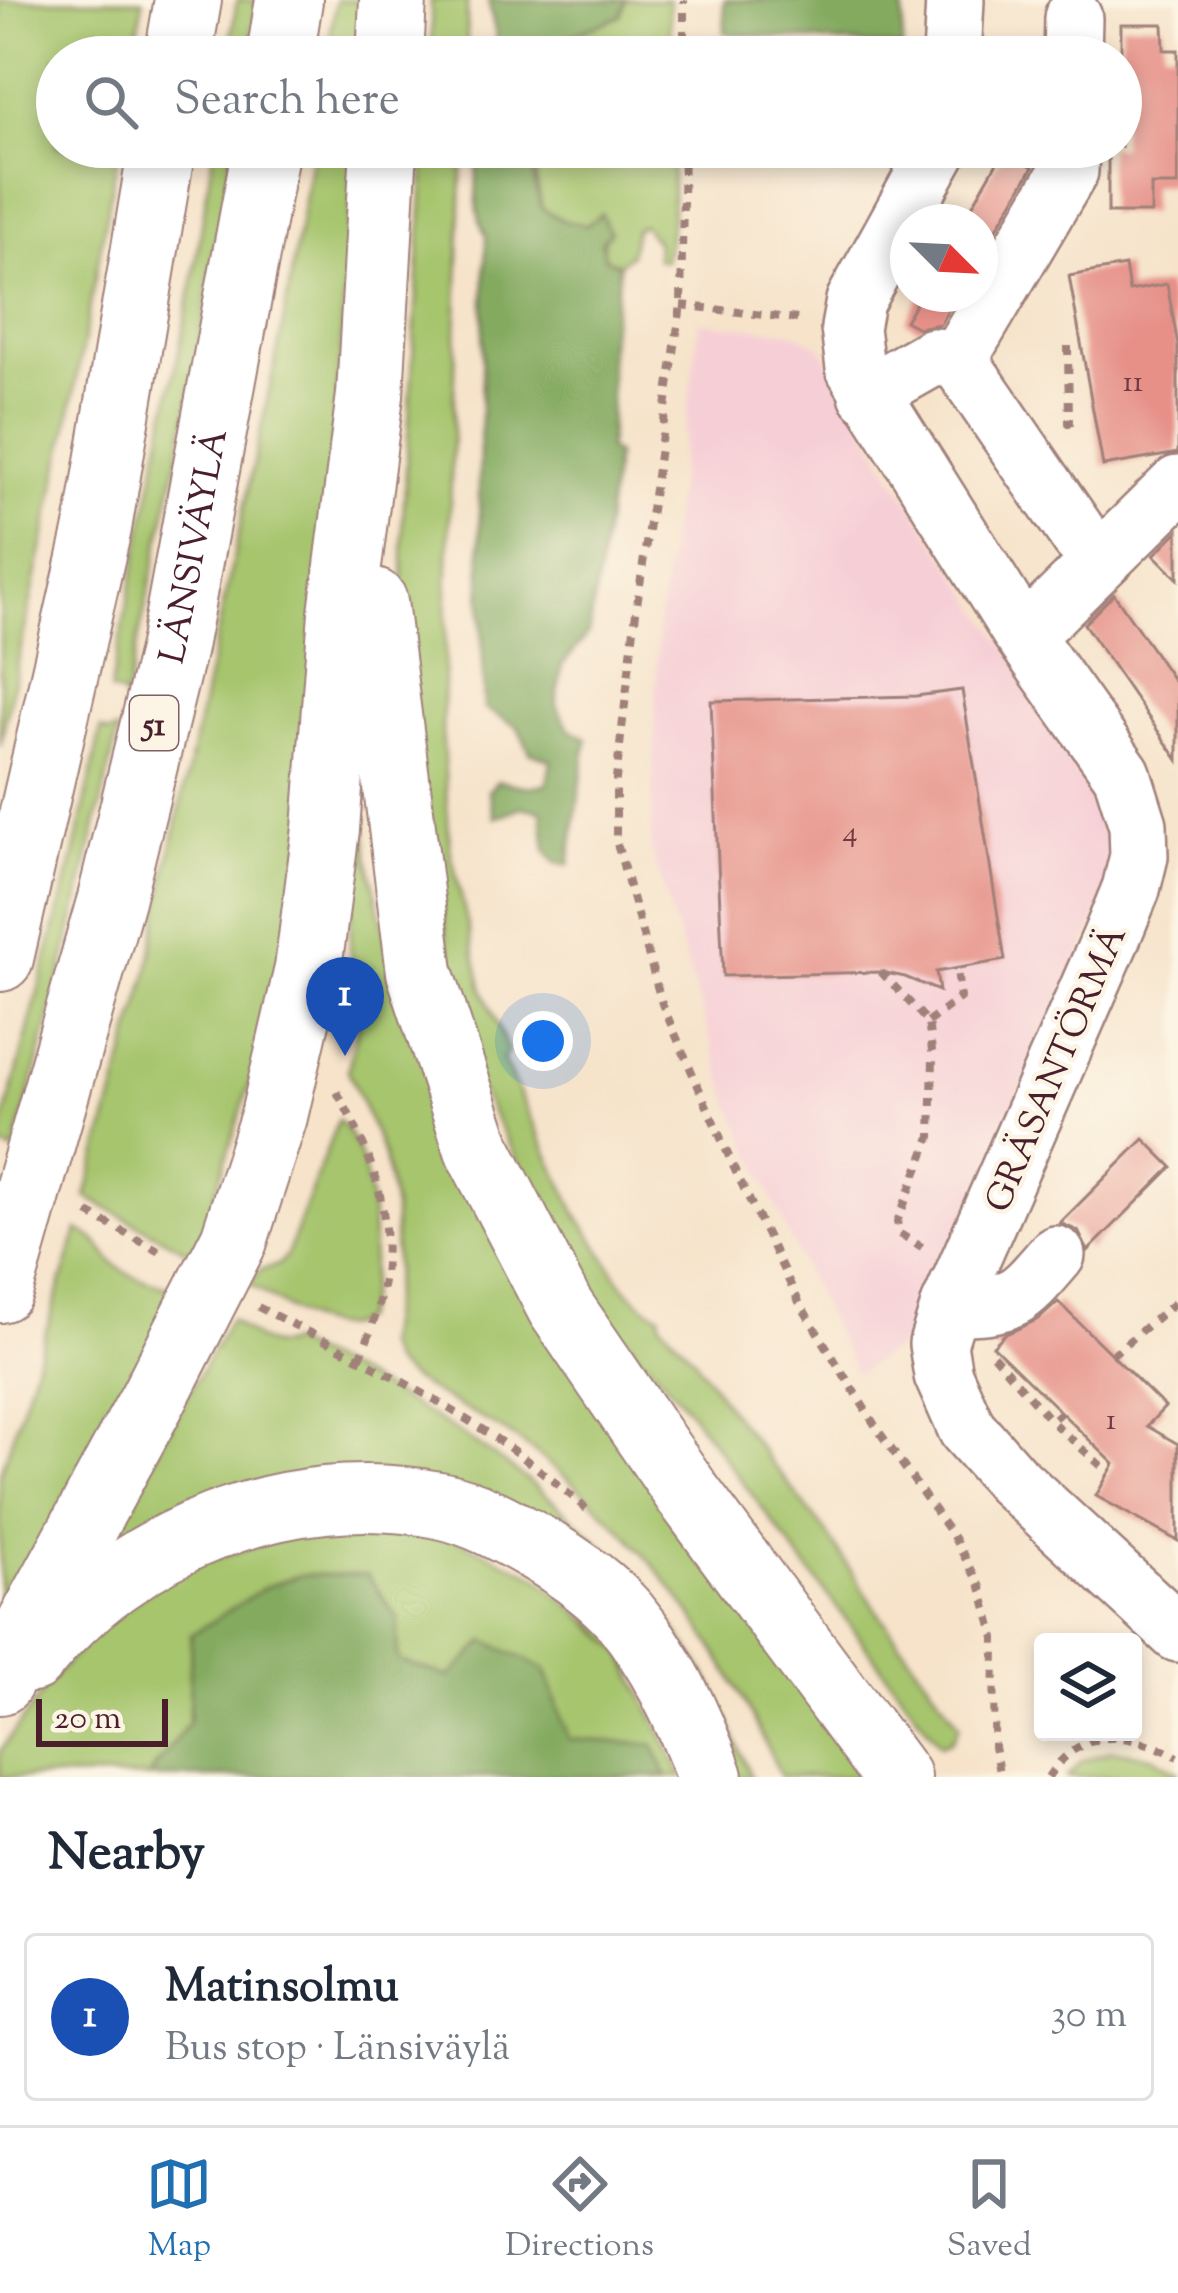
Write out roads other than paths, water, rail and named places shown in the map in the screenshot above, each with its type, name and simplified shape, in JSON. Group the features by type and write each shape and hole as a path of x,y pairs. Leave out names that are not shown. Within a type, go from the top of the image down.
{"highway":[{"path":"182,36 188,0"},
{"path":"283,36 289,0"},
{"path":"391,36 393,0"},
{"path":"0,958 98,528 158,168"},
{"name":"LÄNSIVÄYLÄ","path":"0,1289 111,899 173,646 262,168"},
{"path":"0,1681 234,1240 274,1116 311,946 326,830 342,613 370,395 383,168"},
{"path":"370,395 374,623 419,972 478,1149 560,1307 688,1494 897,1777"},
{"path":"0,1699 49,1636 113,1582 174,1545 235,1517 301,1500 371,1497 442,1505 500,1526 573,1568 624,1615 659,1665 692,1726 710,1777"}],"street":[{"path":"953,36 955,0"},
{"name":"GRÄSANTÖRMÄ","path":"928,168 855,302 850,328 854,368 1019,629 1122,774 1158,813 1131,889 959,1286 938,1345 943,1375 967,1429 1012,1479 1178,1633"},
{"path":"958,359 1069,168"},
{"path":"868,394 933,357 958,359"},
{"path":"958,359 1080,537"},
{"path":"1046,615 1178,485"},
{"path":"959,1286 1008,1302 1028,1288 1056,1255"}],"place":[{"name":"Matinsolmu","path":"345,1056"}]}
